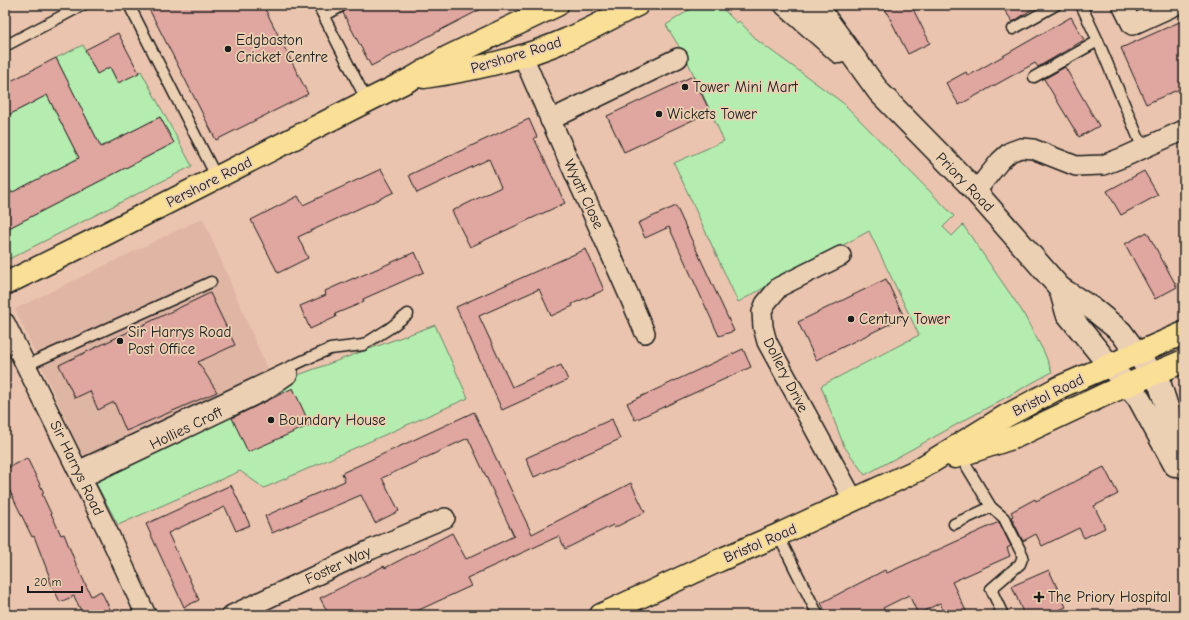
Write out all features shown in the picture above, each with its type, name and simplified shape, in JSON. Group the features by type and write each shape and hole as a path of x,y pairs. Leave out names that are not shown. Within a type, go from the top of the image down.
{"main road":[{"name":"Pershore Road","path":"5,284 413,78 448,57 557,5"},
{"name":"Pershore Road","path":"413,78 461,71 523,56 568,39 637,5"},
{"name":"Priory Road","path":"786,5 868,78"},
{"name":"Priory Road","path":"816,5 879,92 976,191 1060,288 1093,309 1121,332 1160,385 1177,438 1184,467"},
{"name":"Priory Road","path":"1060,288 1068,313 1110,366 1138,397 1184,481"},
{"name":"Bristol Road","path":"601,615 720,560 854,501 918,470 1006,416 1060,387 1184,333"},
{"name":"Bristol Road","path":"918,470 1016,437 1128,385 1184,361"}],"street":[{"path":"1122,5 1132,26 1176,5"},
{"name":"Wyatt Close","path":"523,56 645,333"},
{"path":"550,120 678,58"},
{"path":"976,191 1000,161 1010,152 1021,148 1033,149 1076,166 1103,165 1184,130"},
{"name":"Dollery Drive","path":"841,256 780,287 765,304 762,312 763,327 767,342 854,501"},
{"name":"Sir Harrys Road","path":"5,323 107,530 146,615"},
{"name":"Hollies Croft","path":"78,472 265,390 288,374"},
{"name":"Foster Way","path":"232,615 370,550 445,518"}],"lane":[{"path":"5,46 83,5"},
{"path":"129,5 217,178"},
{"path":"318,5 367,101"},
{"path":"1013,29 1056,5"},
{"path":"1081,5 1098,41 1143,149"},
{"path":"324,16 340,8"},
{"path":"1034,77 1098,41"},
{"path":"27,365 211,282"},
{"path":"78,472 309,358 330,349 363,345 390,328 408,314"},
{"path":"963,454 967,467 991,507 1004,518 1023,556 1020,564 991,589 1003,615"},
{"path":"954,524 991,507"},
{"path":"778,535 818,615"}],"shaded area":[{"path":"203,218 274,385 91,474 15,309"}],"green space":[{"path":"697,5 719,5 737,23 739,21 758,41 843,103 954,216 943,227 952,236 963,225 1022,311 1044,352 1052,372 865,475 844,446 821,386 919,335 869,231 738,302 674,163 724,141 686,58 666,25"},
{"path":"83,45 97,73 110,67 118,83 141,71 192,166 5,261 5,230 174,143 160,117 101,147 56,58"},
{"path":"47,95 79,158 12,193 5,179 5,117"},
{"path":"435,325 468,398 264,488 240,471 118,525 91,474 290,378"}],"building":[{"name":"Edgbaston Cricket Centre","path":"147,5 263,5 308,94 216,140"},
{"path":"346,5 489,5 371,66 343,13 346,10"},
{"path":"883,5 911,5 930,43 908,54"},
{"path":"1014,5 1038,5 1013,22 1005,11"},
{"path":"1071,17 1084,40 1038,67 1035,63 959,105 946,83 966,72 968,76"},
{"path":"1184,20 1184,87 1146,104 1121,48"},
{"path":"118,33 139,73 118,83 110,67 97,74 85,50"},
{"path":"56,58 101,147 160,117 174,143 5,230 5,196 79,158 47,95 5,117 5,84"},
{"path":"1065,67 1099,126 1079,137 1044,79"},
{"name":"Wickets Tower","path":"693,76 710,112 624,152 607,116"},
{"path":"529,119 537,137 534,138 565,203 470,247 452,211 501,187 489,159 417,193 409,175"},
{"path":"381,169 394,192 298,237 308,258 278,273 251,220 298,196 303,205"},
{"path":"1144,171 1158,195 1121,215 1107,191"},
{"path":"676,206 734,331 719,336 669,227 645,238 638,223"},
{"path":"1147,232 1177,287 1155,299 1125,244"},
{"path":"586,249 604,290 572,304 573,306 551,316 539,289 479,316 512,387 561,365 568,380 502,410 456,307"},
{"path":"415,252 424,272 363,299 364,302 335,314 336,317 310,329 300,306 326,295 325,291"},
{"name":"Century Tower","path":"886,279 904,317 816,360 798,322"},
{"path":"210,293 235,345 198,362 217,392 126,431 114,402 98,410 90,391 75,398 59,365"},
{"path":"743,349 751,367 635,420 627,403"},
{"name":"Boundary House","path":"293,388 310,425 248,452 232,418"},
{"path":"474,412 532,534 631,483 645,512 614,528 613,525 565,549 559,536 467,578 471,586 408,615 329,615 320,598 384,566 385,568 452,533 466,559 514,536 468,438 382,478 399,511 375,523 361,495 272,533 265,516 345,481 342,473"},
{"path":"612,419 620,439 534,477 526,458"},
{"path":"27,458 44,493 42,494 61,535 64,534 91,596 101,591 113,615 83,615 74,596 60,602 49,579 50,578 34,536 32,537 5,481 5,469"},
{"path":"1104,467 1118,494 1094,506 1105,528 1084,538 1079,528 1042,546 1036,534 1023,541 1011,517 1013,516 1011,512 1035,499 1036,501"},
{"path":"231,485 250,525 236,531 225,507 168,533 199,600 184,607 146,524"},
{"path":"999,522 1011,546 1007,548 1010,556 952,582 968,615 945,615 940,603 918,614 909,595 883,608 886,615 827,615 821,603 885,570 887,573"},
{"name":"The Priory Hospital","path":"1049,570 1066,607 1048,615 1024,615 1012,586"}],"place":[{"name":"Edgbaston Cricket Centre","path":"228,49"},
{"name":"Tower Mini Mart","path":"685,87"},
{"name":"Wickets Tower","path":"659,114"},
{"name":"Century Tower","path":"851,319"},
{"name":"Sir Harrys Road Post Office","path":"120,341"},
{"name":"Boundary House","path":"271,420"},
{"name":"The Priory Hospital","path":"1039,597"}]}
